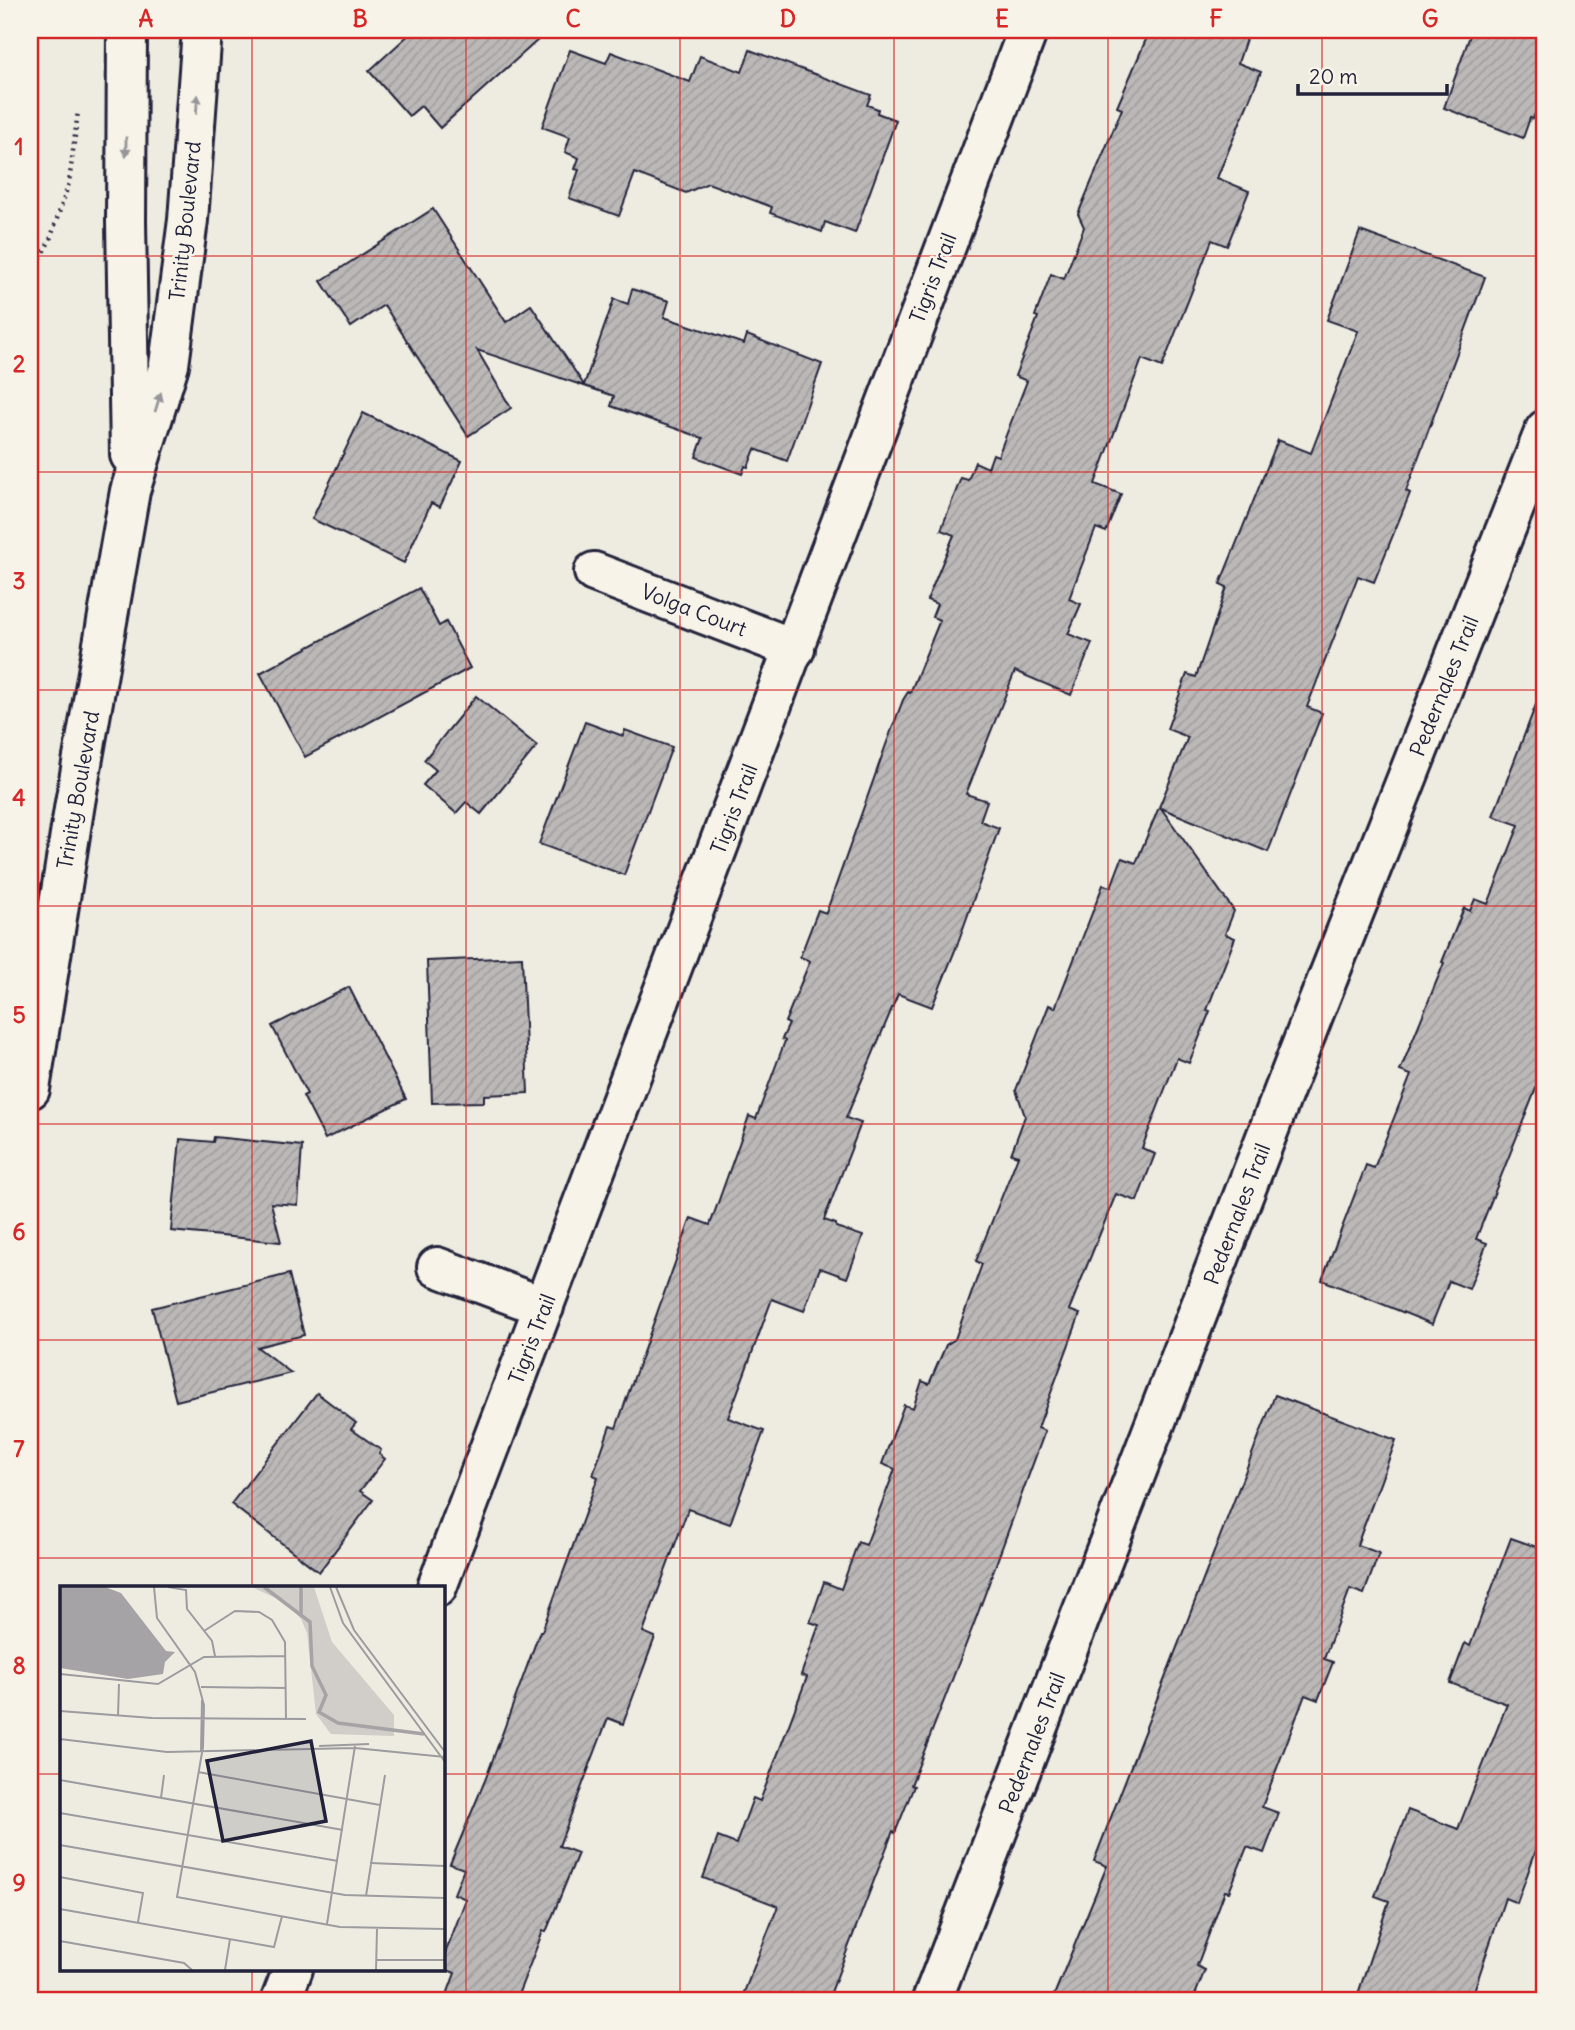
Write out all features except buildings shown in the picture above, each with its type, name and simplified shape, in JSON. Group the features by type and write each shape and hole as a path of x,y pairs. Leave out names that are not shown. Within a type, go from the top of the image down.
{"street":[{"name":"Trinity Boulevard","path":"127,30 126,222 130,491"},
{"name":"Trinity Boulevard","path":"30,1089 75,803 130,491 169,365 188,220 202,30"},
{"name":"Tigris Trail","path":"438,1586 795,649 1017,34"},
{"name":"Pedernales Trail","path":"932,2000 1304,1039 1545,430"},
{"name":"Volga Court","path":"594,572 795,649"},
{"path":"437,1267 544,1307"},
{"path":"281,2000 293,1970"}],"path":[{"path":"30,276 50,240 69,183 79,108"}]}
